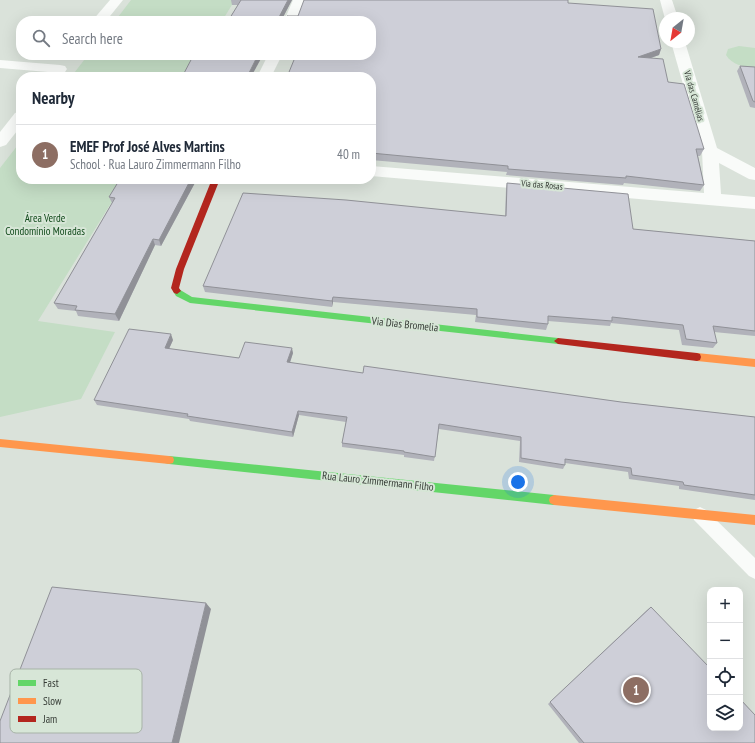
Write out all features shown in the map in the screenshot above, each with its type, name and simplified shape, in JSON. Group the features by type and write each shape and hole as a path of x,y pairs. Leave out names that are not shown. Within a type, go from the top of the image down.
{"street":[{"path":"103,16 117,0"},
{"path":"292,16 299,0"},
{"path":"666,0 669,12"},
{"name":"Via das Camélias","path":"680,48 710,151 713,200"},
{"path":"266,72 272,60"},
{"path":"0,64 60,68"},
{"path":"0,142 16,122"},
{"path":"710,151 755,175"},
{"name":"Via das Rosas","path":"376,170 755,204"},
{"name":"Via Dias Bromelia","path":"214,184 180,269 176,288 179,294 190,300 755,363"},
{"name":"Rua Lauro Zimmermann Filho","path":"0,443 699,513 755,520"}],"lane":[{"path":"699,513 755,570"}],"green space":[{"path":"131,0 235,0 225,16 119,16"},
{"path":"739,46 755,48 755,68 735,63 726,55 728,49"},
{"path":"84,60 199,60 191,72 75,72"},
{"name":"Área Verde Condomínio Moradas","path":"16,147 16,184 123,184 38,321 115,332 81,399 0,417 0,168"}],"building":[{"path":"241,0 288,0 280,16 231,16"},
{"path":"304,0 568,0 568,3 653,9 659,39 659,48 661,49 638,57 663,59 668,82 684,84 704,149 696,149 704,185 626,176 626,178 508,169 508,166 376,153 376,72 289,72 294,60 376,60 376,16 298,16"},
{"path":"191,60 256,60 250,72 185,72"},
{"path":"740,66 755,67 755,102 753,101"},
{"path":"507,183 628,194 633,229 755,241 755,331 713,326 717,343 686,339 683,325 612,317 612,321 548,316 548,324 477,317 477,309 333,297 332,301 203,286 243,193 346,200 506,216"},
{"path":"117,184 188,184 159,240 153,239 115,314 75,310 77,306 54,303 115,198 109,197"},
{"path":"129,329 171,334 165,348 239,358 245,342 292,348 287,362 363,373 364,366 621,402 755,417 755,495 684,485 683,482 632,475 631,468 565,459 565,465 521,458 521,437 439,424 435,457 404,451 342,443 347,417 298,411 292,432 94,400"},
{"path":"52,587 206,603 172,743 0,743 0,721 10,695 10,733 142,733 142,669 20,669"},
{"path":"651,607 707,665 707,731 743,731 743,702 755,715 755,743 584,743 550,702"}],"traffic: fast":[{"path":"177,291 179,294 190,300 558,341"},
{"path":"169,460 554,500"}],"traffic: slow":[{"path":"697,357 755,363"},
{"path":"0,443 169,460"},
{"path":"554,500 755,520"}],"traffic: jam":[{"path":"177,291 175,288 180,269 214,184"},
{"path":"558,341 697,357"}],"place":[{"name":"EMEF Prof José Alves Martins","path":"636,690"}]}
